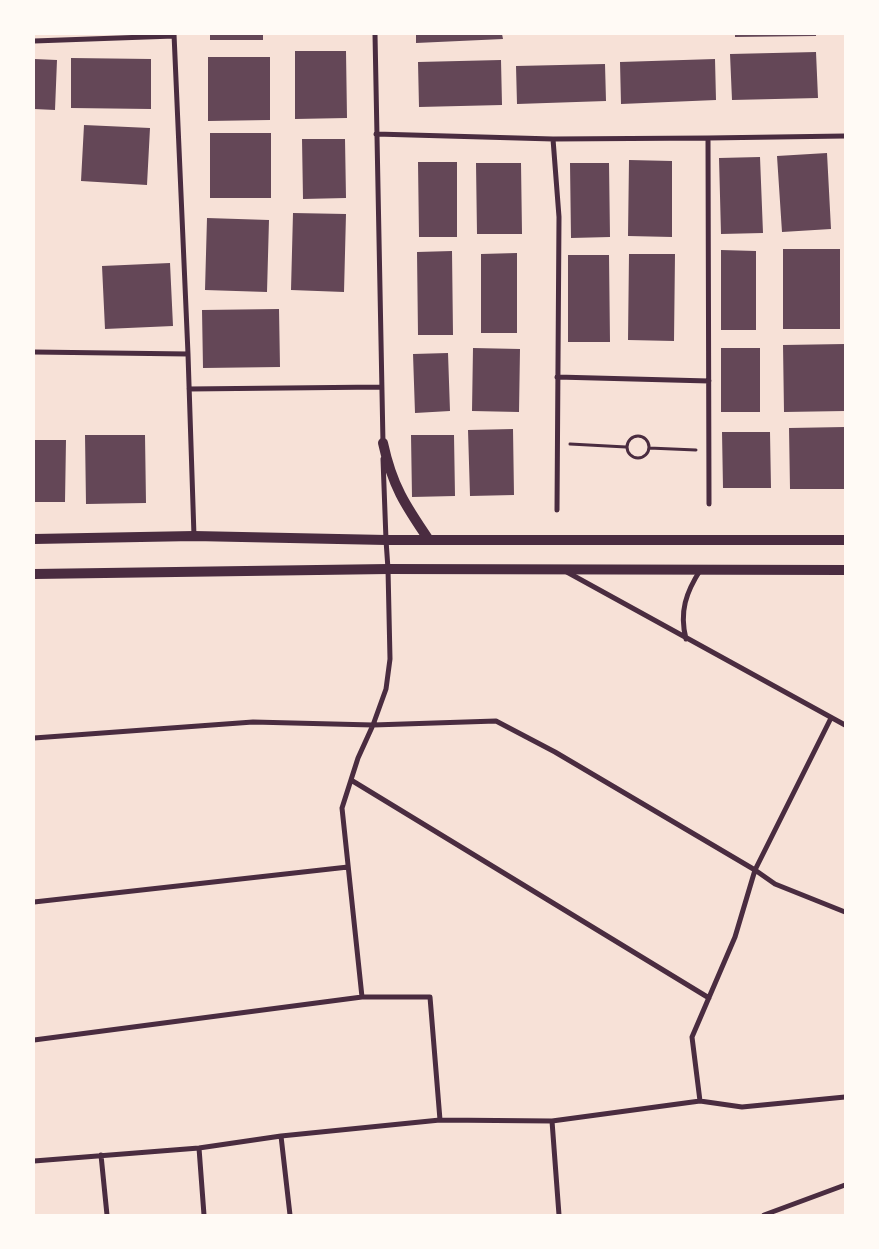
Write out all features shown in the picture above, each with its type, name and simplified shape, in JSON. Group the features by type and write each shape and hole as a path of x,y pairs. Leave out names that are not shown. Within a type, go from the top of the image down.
{"main road":[{"path":"383,443 387,464 394,483 429,540"},
{"path":"34,539 194,536 386,540 845,540"},
{"path":"34,574 388,569 845,570"}],"street":[{"path":"362,997 342,808 358,758 386,689 390,659 381,388 375,34"},
{"path":"34,41 174,35 194,536"},
{"path":"376,134 552,138 845,136"},
{"path":"552,138 559,217 557,510"},
{"path":"708,138 709,504"},
{"path":"34,352 188,354"},
{"path":"557,377 709,381"},
{"path":"189,389 381,388"},
{"path":"560,569 845,725"},
{"path":"686,639 682,616 684,605 692,583 701,569"},
{"path":"700,1101 692,1037 735,937 755,870 831,718"},
{"path":"34,738 253,722 373,725 496,721 555,752 755,870 775,884 845,912"},
{"path":"351,780 709,998"},
{"path":"34,902 348,867"},
{"path":"34,1040 362,997 430,997 440,1120"},
{"path":"34,1160 198,1148 281,1136 440,1120 552,1121 700,1101 742,1107 845,1097"},
{"path":"552,1121 559,1215"},
{"path":"281,1136 290,1215"},
{"path":"198,1148 204,1215"},
{"path":"101,1155 107,1215"},
{"path":"764,1215 845,1185"}],"path":[{"path":"626,447 630,439 639,436 646,439 649,448"},
{"path":"556,443 626,447"},
{"path":"626,447 630,455 637,458 644,456 649,448"},
{"path":"649,448 709,451"}],"building":[{"path":"210,34 263,34 263,40 210,40"},
{"path":"416,34 502,34 503,39 416,43"},
{"path":"735,34 816,34 816,36 735,37"},
{"path":"295,51 346,51 347,118 295,119"},
{"path":"816,52 818,98 732,100 730,54"},
{"path":"208,57 270,57 270,120 208,121"},
{"path":"71,58 151,59 151,109 71,108"},
{"path":"34,59 57,60 55,110 34,109"},
{"path":"715,59 716,100 621,104 620,62"},
{"path":"501,60 502,105 419,107 418,62"},
{"path":"605,64 606,101 517,104 516,66"},
{"path":"84,125 150,128 147,185 81,181"},
{"path":"210,133 271,133 271,198 210,198"},
{"path":"302,139 345,139 346,198 303,199"},
{"path":"827,153 831,229 782,232 777,156"},
{"path":"760,157 763,233 721,234 719,158"},
{"path":"629,160 672,161 672,237 628,236"},
{"path":"418,162 457,162 457,237 419,237"},
{"path":"476,163 521,163 522,234 477,234"},
{"path":"570,163 609,163 610,237 571,238"},
{"path":"293,213 346,214 344,292 291,290"},
{"path":"207,218 269,220 267,292 205,290"},
{"path":"783,249 840,249 840,329 783,329"},
{"path":"721,250 756,251 756,330 721,330"},
{"path":"452,251 453,335 418,335 417,252"},
{"path":"517,253 517,333 481,333 481,254"},
{"path":"629,254 675,254 674,341 628,340"},
{"path":"568,255 609,255 610,342 568,342"},
{"path":"170,263 173,326 105,329 102,266"},
{"path":"279,309 280,367 203,368 202,310"},
{"path":"845,344 845,411 784,412 783,345"},
{"path":"473,348 520,349 519,412 472,411"},
{"path":"721,348 760,348 760,412 721,412"},
{"path":"448,353 450,411 415,413 413,354"},
{"path":"845,427 845,489 790,489 789,428"},
{"path":"513,429 514,495 470,496 468,430"},
{"path":"722,432 770,432 771,488 723,488"},
{"path":"85,435 145,435 146,503 86,504"},
{"path":"411,435 454,435 455,496 412,497"},
{"path":"34,440 66,440 65,502 34,502"}]}
